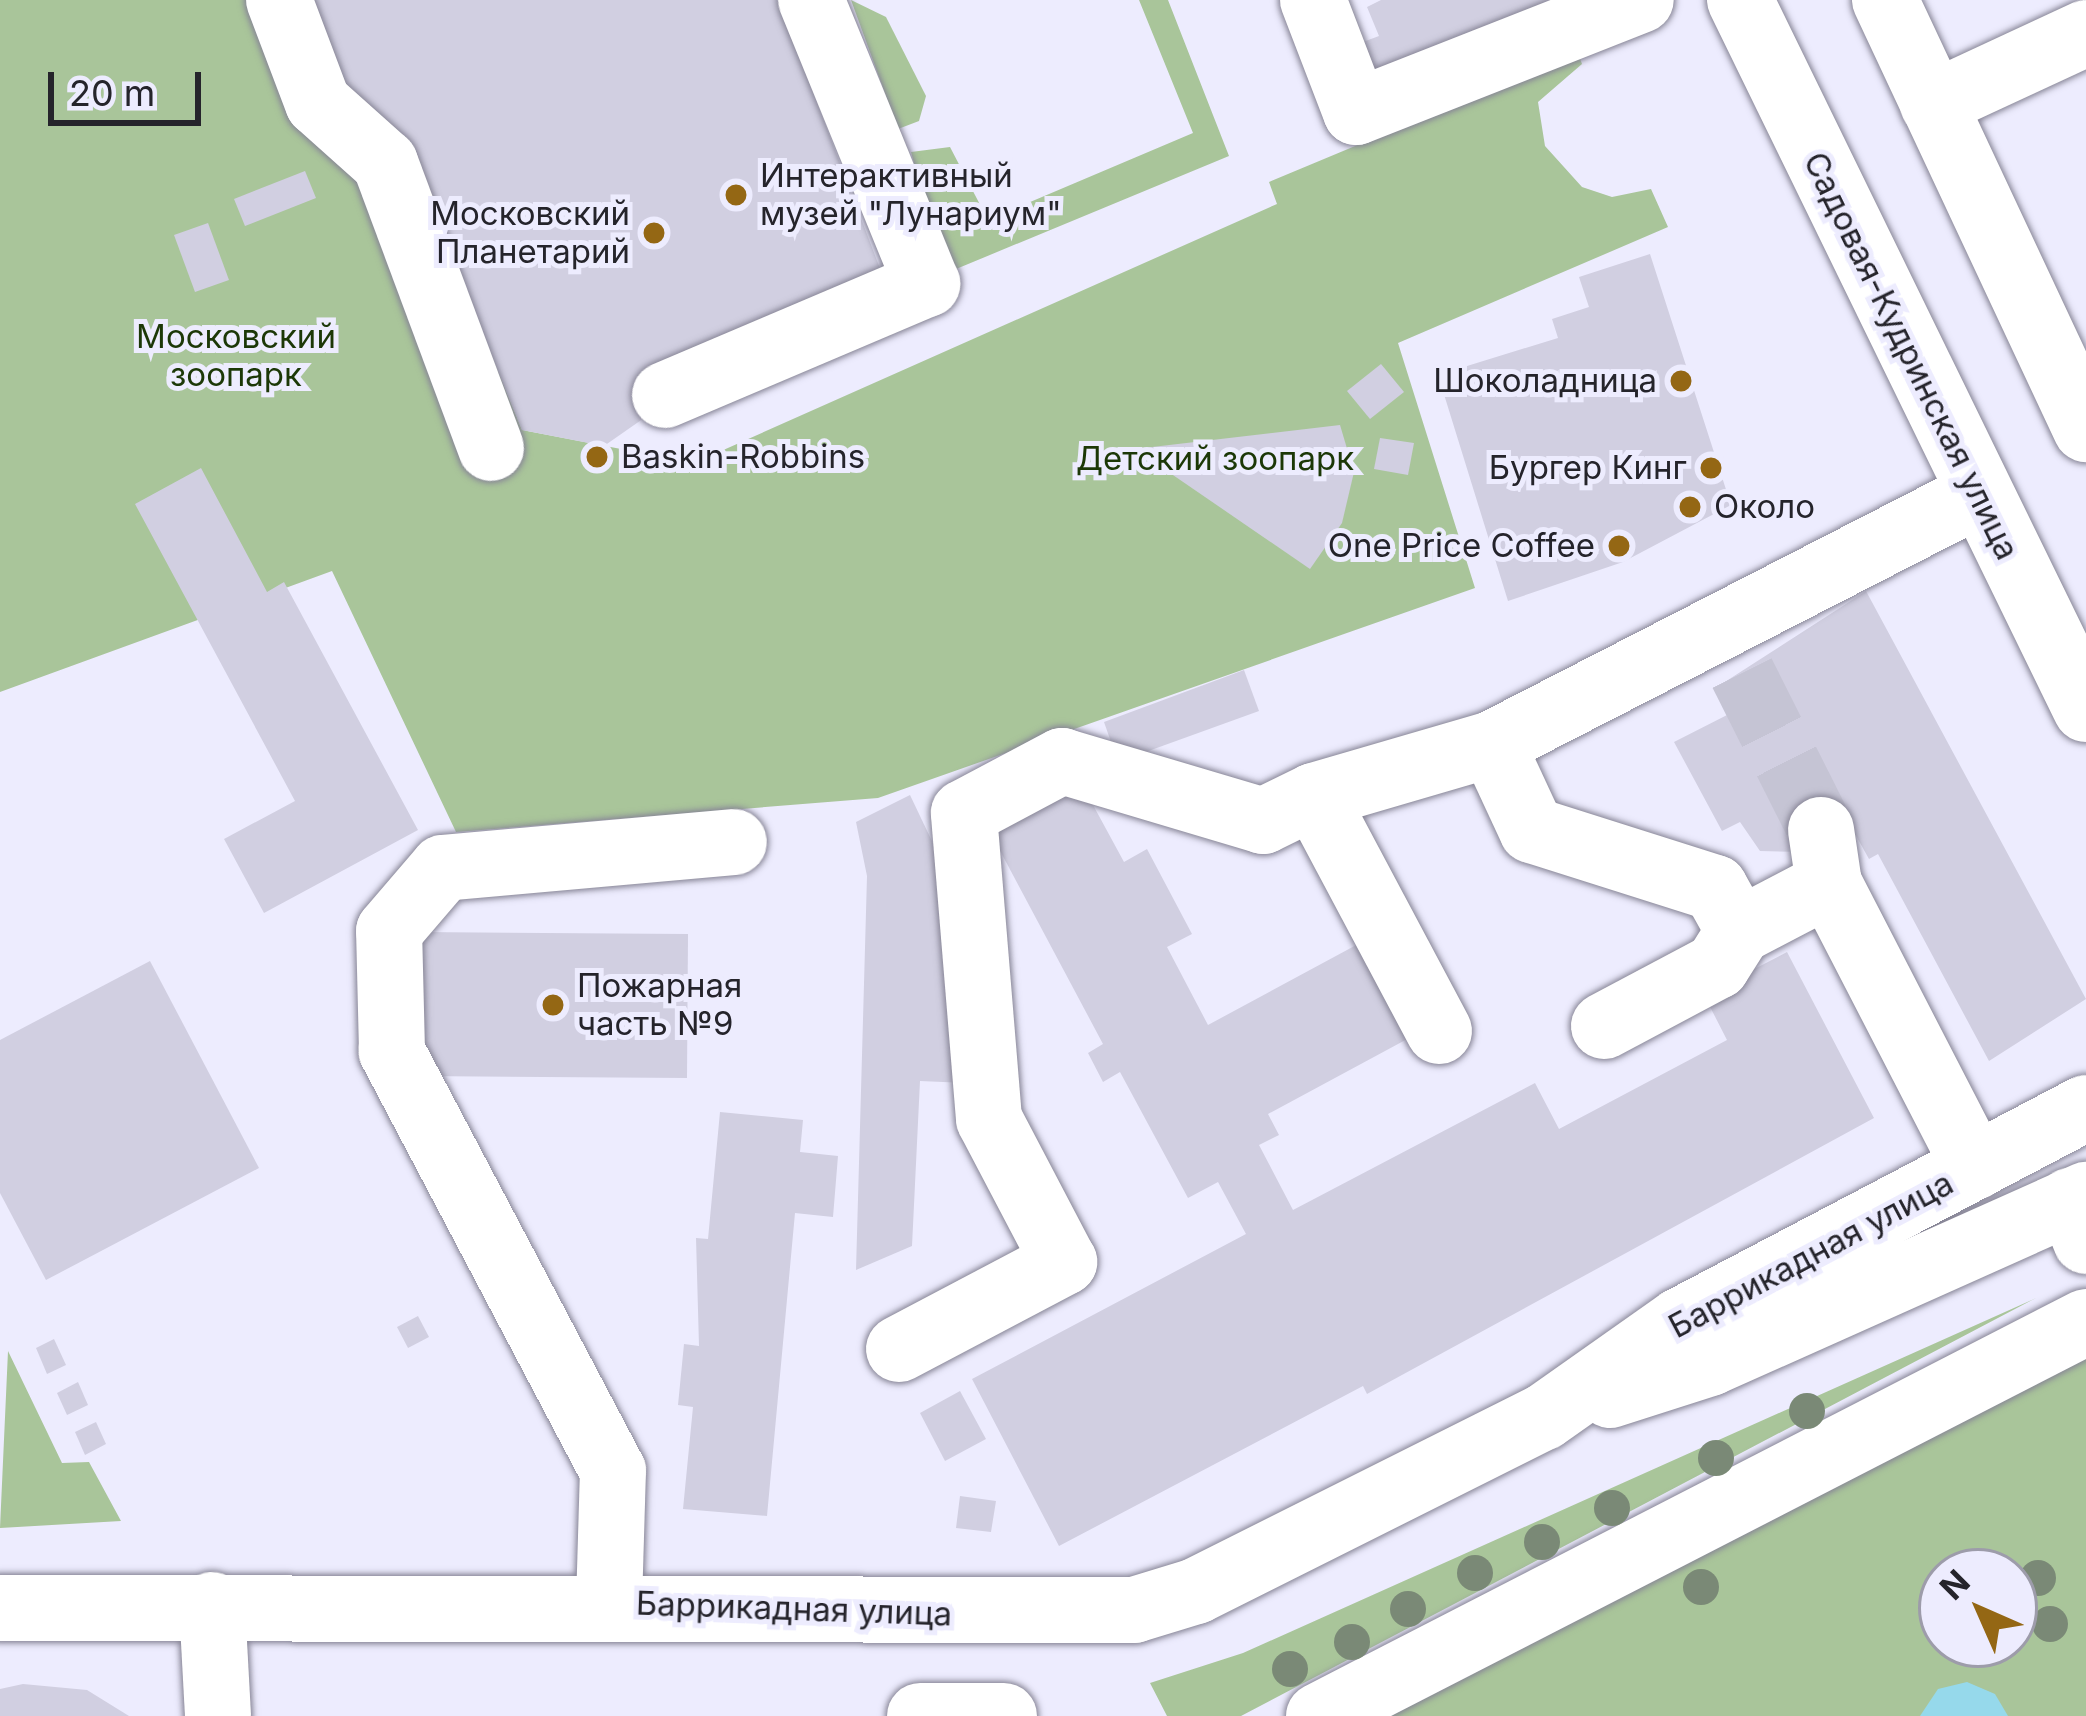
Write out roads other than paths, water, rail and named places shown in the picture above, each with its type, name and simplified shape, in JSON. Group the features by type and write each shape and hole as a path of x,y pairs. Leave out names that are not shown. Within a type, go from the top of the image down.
{"main road":[{"path":"279,0 318,103 385,163 491,448"},
{"path":"665,395 927,284 811,0"},
{"path":"1313,0 1356,112 1641,0"},
{"name":"Садовая-Кудринская улица","path":"1740,0 2086,709"},
{"path":"1885,0 2086,430"},
{"path":"1934,104 2086,33"},
{"path":"899,1348 1064,1262 989,1119 964,813 1063,761 1263,821 1314,796 1492,744 1730,650 1979,494"},
{"path":"1492,744 1532,830 1715,888 1739,931"},
{"path":"1314,796 1439,1030"},
{"path":"610,1604 613,1472 392,1051 389,931 442,868 734,842"},
{"path":"1604,1026 1718,966 1739,931 1825,856 1975,1167"},
{"name":"Баррикадная улица","path":"1544,1417 1680,1321 2074,1120"},
{"name":"Баррикадная улица","path":"0,1608 610,1604 1134,1610 1196,1591 1544,1417 1710,1363 2081,1212"},
{"path":"1318,1716 2086,1322"},
{"path":"212,1605 218,1716"},
{"path":"920,1716 1004,1716"}],"water":[{"path":"1967,1682 1995,1694 2008,1716 1920,1716 1938,1689"}],"tunnel":[{"path":"1742,673 1821,830"}],"place":[{"name":"Интерактивный музей \"Лунариум\"","path":"736,195"},
{"name":"Московский Планетарий","path":"654,233"},
{"name":"Шоколадница","path":"1681,381"},
{"name":"Baskin-Robbins","path":"597,457"},
{"name":"Бургер Кинг","path":"1711,468"},
{"name":"Около","path":"1690,507"},
{"name":"One Price Coffee","path":"1619,546"},
{"name":"Пожарная часть №9","path":"553,1005"}],"park label":[{"name":"Московский зоопарк","path":"236,356"},
{"name":"Детский зоопарк","path":"1215,459"}]}
